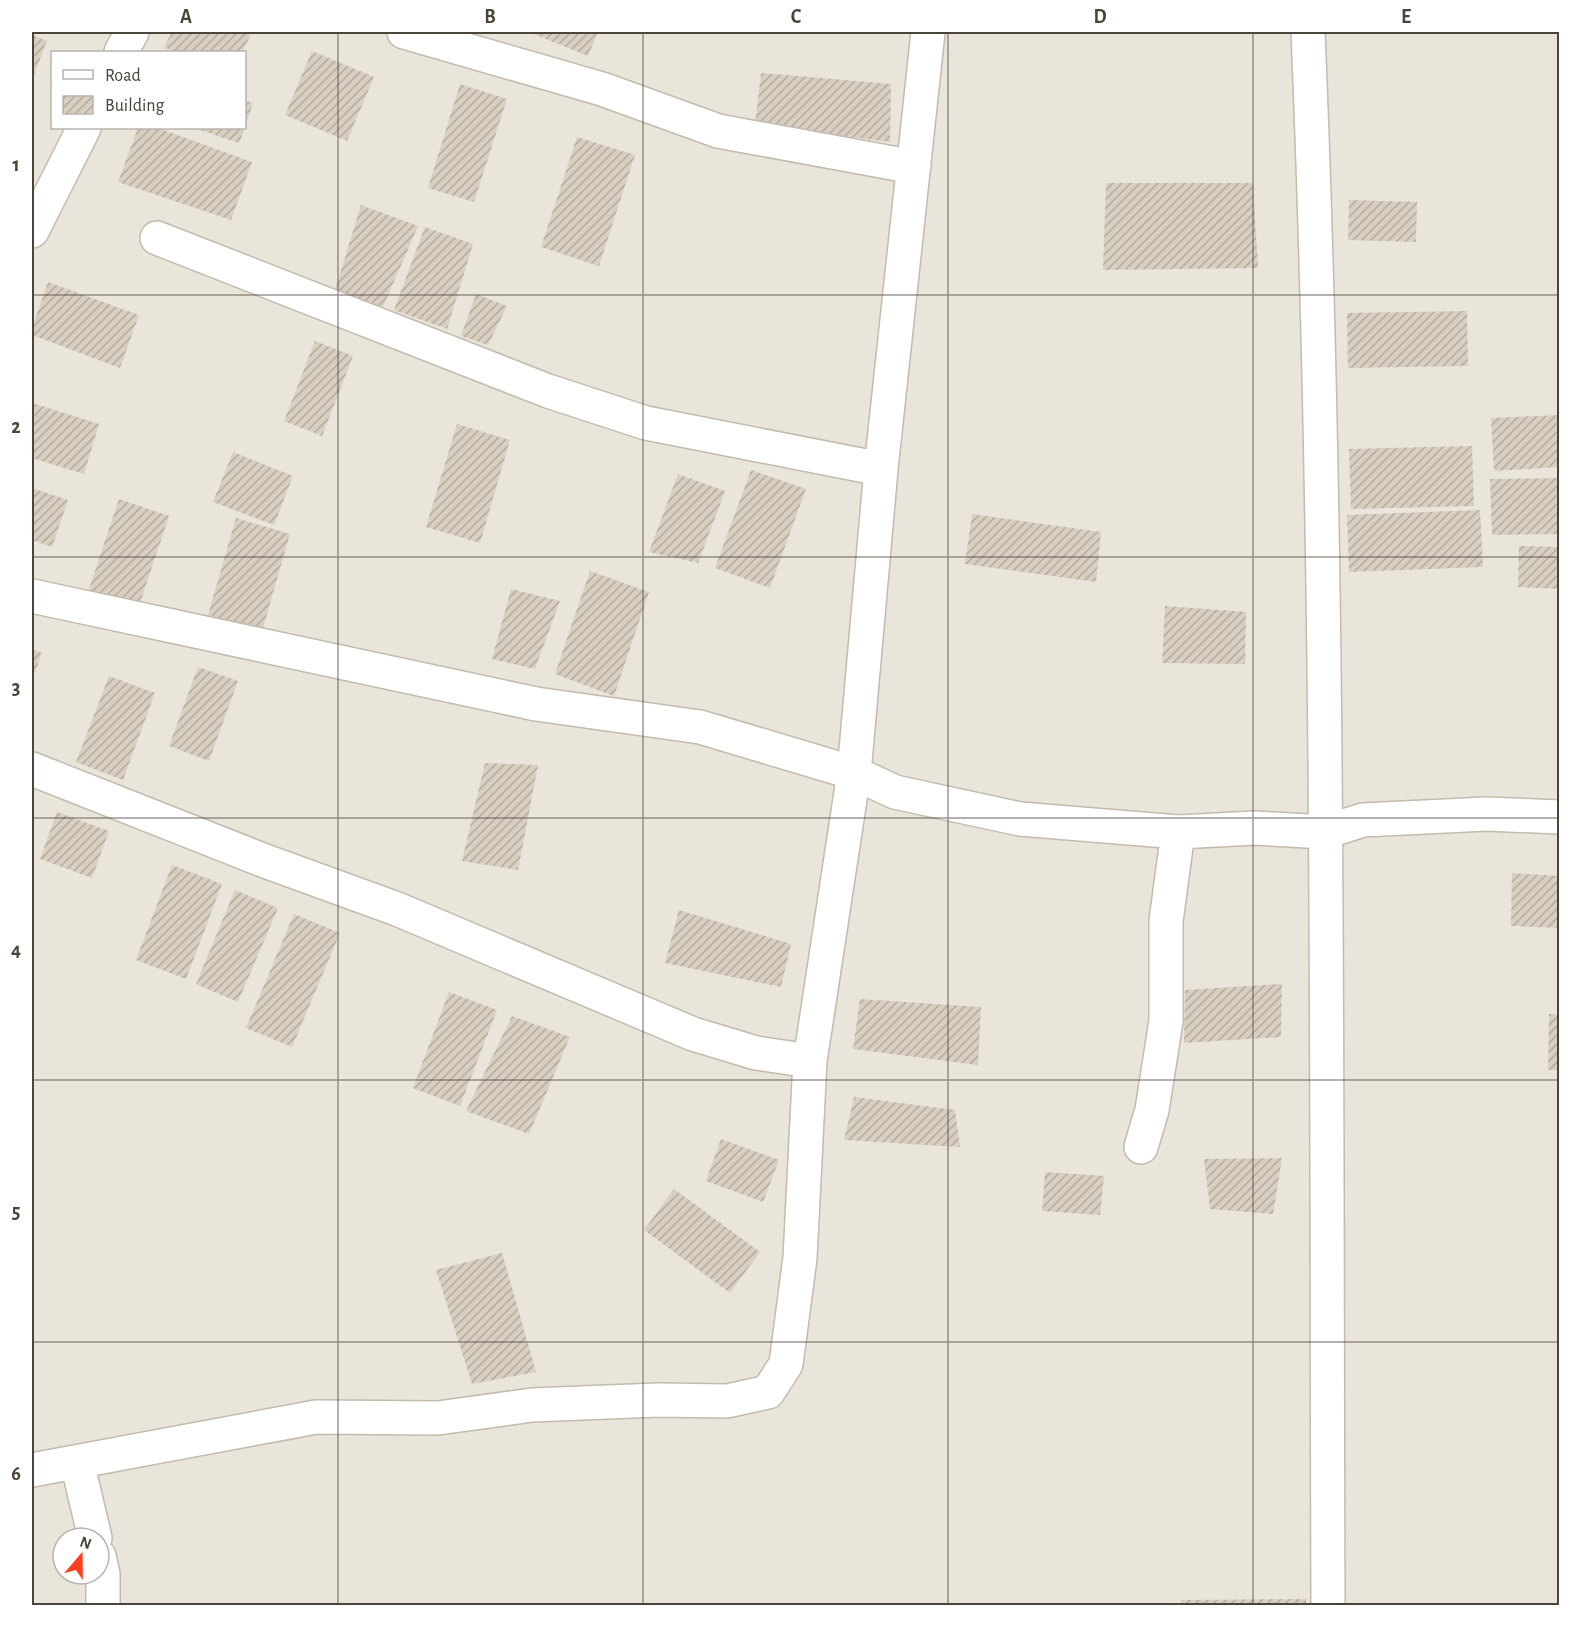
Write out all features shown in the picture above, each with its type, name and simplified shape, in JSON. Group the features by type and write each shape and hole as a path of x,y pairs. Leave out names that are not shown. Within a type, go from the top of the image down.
{"street":[{"path":"122,51 132,32"},
{"path":"404,32 602,89 718,131 914,167"},
{"path":"32,1470 316,1417 438,1418 532,1405 658,1400 727,1401 768,1392 786,1364 800,1258 810,1062 854,773 882,469 928,32"},
{"path":"1308,32 1316,225 1326,729 1328,1605"},
{"path":"32,231 83,129"},
{"path":"157,238 548,391 646,423 882,469"},
{"path":"32,596 536,704 700,727 854,773 895,792 1020,819 1178,832 1255,828 1325,832 1363,820 1486,814 1560,817"},
{"path":"32,769 265,861 397,909 693,1034 756,1053 810,1062"},
{"path":"1141,1147 1152,1110 1166,1021 1166,921 1178,832"},
{"path":"76,1462 92,1526"},
{"path":"103,1586 104,1605"}],"shaded area":[{"path":"32,32 1559,32 1559,1605 32,1605"}],"building":[{"path":"172,32 252,32 242,51 173,51 164,47"},
{"path":"532,32 598,32 588,56"},
{"path":"32,35 47,41 32,80"},
{"path":"312,51 374,77 347,141 285,115"},
{"path":"761,73 891,84 890,142 755,125"},
{"path":"460,84 507,99 474,202 428,188"},
{"path":"246,101 253,103 246,124"},
{"path":"138,129 161,129 252,162 231,220 118,182"},
{"path":"197,129 245,129 239,143"},
{"path":"577,137 635,155 599,266 541,247"},
{"path":"1106,183 1253,183 1258,268 1103,270"},
{"path":"1349,200 1417,202 1416,242 1348,240"},
{"path":"361,205 418,226 383,307 335,290"},
{"path":"425,227 473,244 447,329 394,310"},
{"path":"48,282 139,315 120,368 32,335 32,328"},
{"path":"476,294 507,306 488,345 461,336"},
{"path":"1467,311 1468,366 1348,368 1347,313"},
{"path":"315,341 353,356 322,436 284,421"},
{"path":"32,403 99,424 84,474 32,458"},
{"path":"1560,415 1560,467 1494,471 1491,418"},
{"path":"457,424 510,440 480,543 426,527"},
{"path":"1472,446 1474,506 1351,509 1349,449"},
{"path":"233,452 293,476 274,525 213,502"},
{"path":"751,470 806,489 770,588 715,568"},
{"path":"678,474 725,491 698,563 649,552"},
{"path":"1560,478 1560,534 1492,535 1490,479"},
{"path":"32,488 68,500 52,547 32,540"},
{"path":"119,499 169,516 137,612 87,595"},
{"path":"1480,510 1483,567 1349,572 1347,515"},
{"path":"972,514 1101,532 1096,582 965,564"},
{"path":"236,518 290,534 262,631 208,615"},
{"path":"1519,546 1560,547 1560,589 1518,587"},
{"path":"590,571 649,592 614,696 555,674"},
{"path":"511,589 560,601 535,669 492,659"},
{"path":"1165,606 1246,612 1245,664 1162,663"},
{"path":"32,649 42,653 32,680"},
{"path":"198,667 238,681 209,761 169,746"},
{"path":"109,676 155,693 123,780 76,762"},
{"path":"485,763 538,765 518,870 462,861"},
{"path":"57,812 109,831 92,878 40,859"},
{"path":"172,865 222,884 186,979 136,960"},
{"path":"1512,873 1560,876 1560,928 1511,926"},
{"path":"235,890 278,908 238,1002 196,984"},
{"path":"679,910 791,944 781,987 665,963"},
{"path":"294,914 340,933 292,1047 246,1028"},
{"path":"1282,984 1281,1037 1184,1043 1185,990"},
{"path":"449,992 497,1010 460,1106 413,1088"},
{"path":"860,999 981,1007 978,1065 853,1049"},
{"path":"1549,1014 1560,1014 1560,1070 1548,1070"},
{"path":"512,1016 570,1037 529,1134 466,1111"},
{"path":"854,1097 955,1110 960,1147 844,1140"},
{"path":"721,1139 779,1160 763,1202 706,1181"},
{"path":"1282,1158 1273,1214 1210,1209 1204,1159"},
{"path":"1045,1172 1104,1176 1100,1215 1042,1211"},
{"path":"674,1189 760,1252 730,1293 644,1230"},
{"path":"502,1253 536,1372 472,1384 436,1270"},
{"path":"1306,1599 1306,1606 1181,1606 1181,1600"}]}
